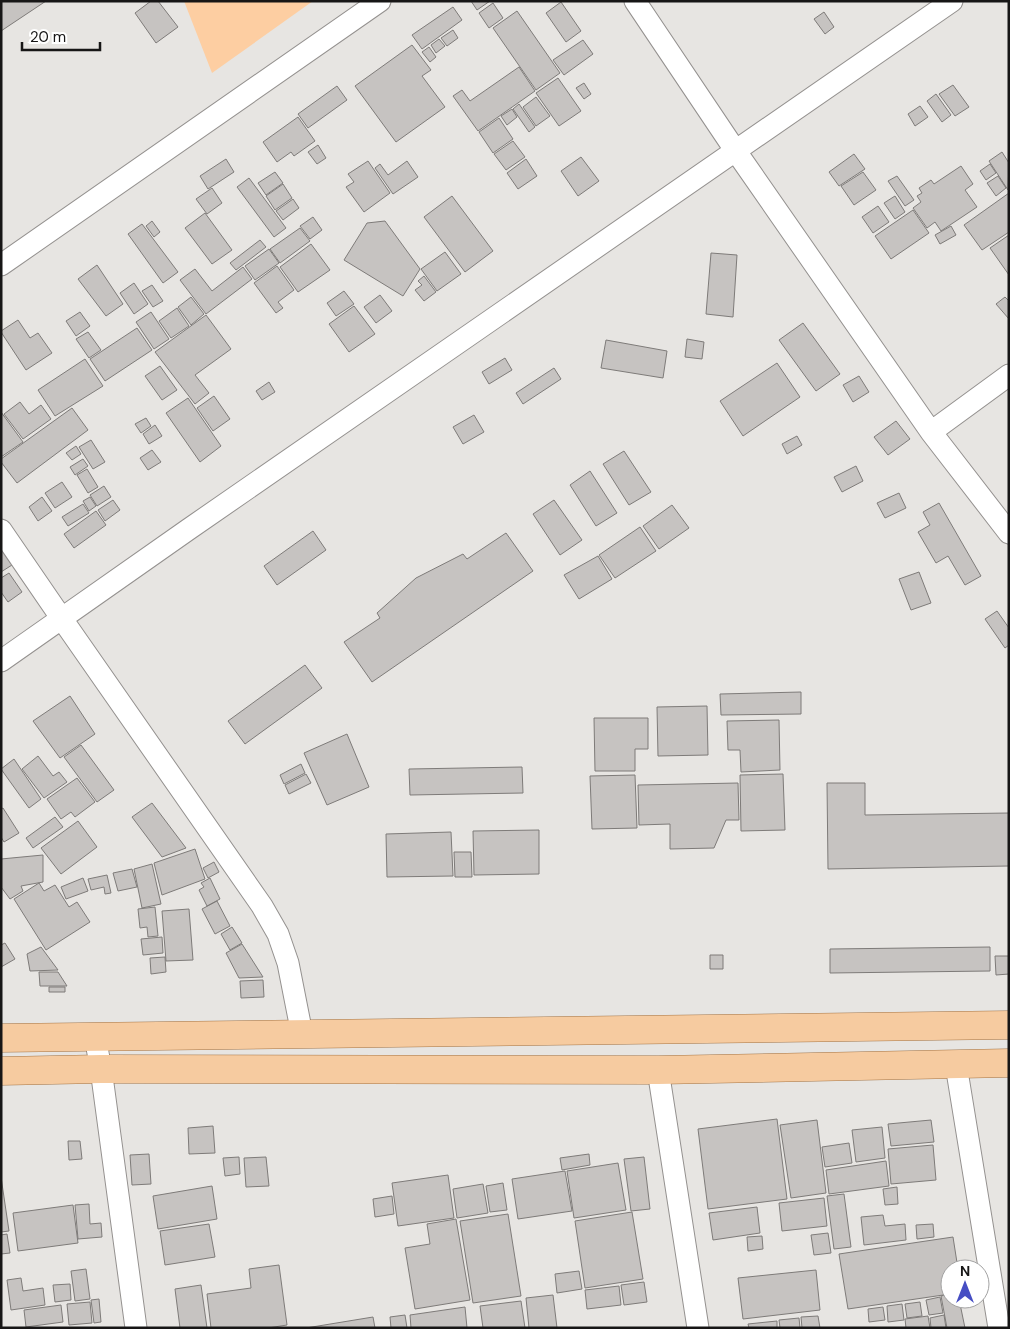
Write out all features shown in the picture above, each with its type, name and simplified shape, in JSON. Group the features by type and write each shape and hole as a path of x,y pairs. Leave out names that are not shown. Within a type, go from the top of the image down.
{"main road":[{"path":"1,1038 1009,1025"},
{"path":"1,1071 101,1069 658,1070 1009,1063"}],"street":[{"path":"1,265 380,1"},
{"path":"635,1 735,150 930,432 1009,533"},
{"path":"1,661 952,1"},
{"path":"930,432 1009,375"},
{"path":"1,530 262,906 278,934 288,963 302,1034"},
{"path":"95,1037 136,1328"},
{"path":"956,1065 999,1328"},
{"path":"658,1070 698,1328"}],"shaded area":[{"path":"184,1 313,1 212,73"}],"building":[{"path":"1,1 46,1 1,31"},
{"path":"151,1 158,1 178,27 156,43 135,13"},
{"path":"471,1 490,1 477,10"},
{"path":"561,2 581,31 566,42 546,13"},
{"path":"493,3 503,18 489,28 479,13"},
{"path":"453,7 462,20 422,49 412,35"},
{"path":"517,11 560,73 536,90 493,28"},
{"path":"824,12 834,27 825,34 814,19"},
{"path":"453,30 458,38 447,46 441,38"},
{"path":"439,39 445,46 436,53 431,45"},
{"path":"583,40 593,54 564,75 553,60"},
{"path":"412,45 431,70 422,76 445,107 396,142 355,86"},
{"path":"429,47 436,57 430,62 422,52"},
{"path":"519,67 535,91 478,131 453,96 462,90 470,101"},
{"path":"558,78 581,111 559,126 536,93"},
{"path":"584,83 591,94 584,99 576,88"},
{"path":"953,85 969,107 955,116 939,94"},
{"path":"337,86 347,100 308,128 298,114"},
{"path":"936,94 951,115 942,122 927,101"},
{"path":"536,97 550,116 536,126 523,107"},
{"path":"519,104 535,127 529,132 513,109"},
{"path":"920,106 928,117 915,126 908,114"},
{"path":"512,109 517,117 507,125 501,116"},
{"path":"298,117 315,141 294,156 291,152 277,162 263,142"},
{"path":"499,118 513,139 493,153 479,132"},
{"path":"513,141 525,157 506,170 494,154"},
{"path":"318,145 326,158 317,164 308,152"},
{"path":"1002,152 1009,163 1008,190 989,161"},
{"path":"854,154 865,169 839,186 829,172"},
{"path":"581,157 599,181 578,196 561,171"},
{"path":"226,159 234,172 208,189 200,176"},
{"path":"526,159 537,176 518,189 507,173"},
{"path":"368,161 390,193 364,212 346,187 354,182 348,174"},
{"path":"407,161 418,177 393,194 375,168 380,164 388,175"},
{"path":"990,164 996,173 986,180 980,171"},
{"path":"961,166 973,184 965,190 977,207 941,231 935,222 927,228 913,208 921,202 917,196 922,193 919,188 931,180 934,184"},
{"path":"275,172 283,183 266,195 258,183"},
{"path":"863,172 876,190 854,205 841,186"},
{"path":"897,176 914,200 905,206 888,181"},
{"path":"998,176 1006,188 996,196 987,183"},
{"path":"249,178 286,228 274,237 237,187"},
{"path":"283,184 292,198 275,210 266,196"},
{"path":"212,188 222,203 207,214 196,199"},
{"path":"1009,193 1009,232 982,250 964,225"},
{"path":"452,196 493,251 465,272 424,217"},
{"path":"895,196 905,212 895,219 884,203"},
{"path":"293,199 299,208 283,220 276,211"},
{"path":"878,206 889,222 873,233 862,217"},
{"path":"913,210 929,233 891,259 875,236"},
{"path":"205,213 232,250 212,264 185,228"},
{"path":"313,217 322,230 310,239 300,226"},
{"path":"152,221 160,232 154,237 146,226"},
{"path":"385,221 420,269 403,296 344,260 367,223"},
{"path":"142,224 178,272 163,283 128,234"},
{"path":"951,226 956,235 940,244 935,235"},
{"path":"300,228 310,241 280,263 270,249"},
{"path":"1009,235 1009,275 990,248"},
{"path":"260,240 266,247 236,270 230,263"},
{"path":"311,244 330,270 298,292 280,267"},
{"path":"269,249 279,263 255,280 245,266"},
{"path":"445,252 461,274 437,291 421,269"},
{"path":"711,253 737,255 733,317 706,314"},
{"path":"97,265 123,304 106,316 78,279"},
{"path":"277,266 294,290 278,302 283,308 276,313 254,283"},
{"path":"243,267 252,279 206,314 180,280 195,269 212,291"},
{"path":"424,276 436,292 424,301 415,290 422,285 418,281"},
{"path":"134,283 148,304 134,314 120,293"},
{"path":"152,285 163,301 153,307 142,291"},
{"path":"344,291 354,304 336,316 327,303"},
{"path":"380,295 392,311 376,323 364,307"},
{"path":"191,297 204,314 191,325 178,307"},
{"path":"1005,297 1009,301 1009,319 996,304"},
{"path":"354,306 375,334 349,352 329,324"},
{"path":"177,308 189,326 171,338 159,321"},
{"path":"80,312 90,326 76,336 66,321"},
{"path":"151,312 169,339 154,349 136,322"},
{"path":"206,315 231,349 195,375 209,393 195,404 155,352"},
{"path":"18,320 30,338 38,333 52,353 26,370 1,332"},
{"path":"803,323 840,374 816,391 779,340"},
{"path":"137,328 152,350 105,381 90,359"},
{"path":"88,332 101,350 89,358 76,339"},
{"path":"687,339 704,342 702,359 685,357"},
{"path":"606,340 667,351 663,378 601,368"},
{"path":"505,358 512,370 489,384 482,372"},
{"path":"85,359 103,386 55,416 38,390"},
{"path":"777,363 800,397 743,436 720,401"},
{"path":"160,366 177,390 162,400 145,376"},
{"path":"554,368 561,379 523,404 516,393"},
{"path":"859,376 869,392 853,402 843,385"},
{"path":"269,382 275,392 262,400 256,391"},
{"path":"214,396 230,419 213,431 197,408"},
{"path":"188,398 221,446 200,462 166,413"},
{"path":"20,402 29,414 41,405 51,419 23,439 4,414"},
{"path":"72,408 88,430 17,483 1,462 1,459"},
{"path":"1,412 23,442 1,457"},
{"path":"474,415 484,432 463,444 453,427"},
{"path":"146,418 151,426 141,433 135,424"},
{"path":"896,421 910,439 888,455 874,437"},
{"path":"155,425 162,436 149,444 143,434"},
{"path":"797,436 802,445 787,454 782,444"},
{"path":"91,440 105,462 93,469 79,447"},
{"path":"76,446 81,454 72,460 66,453"},
{"path":"152,450 161,462 148,470 140,458"},
{"path":"624,451 651,492 629,505 603,464"},
{"path":"83,459 88,466 75,475 70,467"},
{"path":"856,466 863,481 842,492 834,477"},
{"path":"87,469 98,487 88,493 77,475"},
{"path":"590,471 617,513 596,526 570,485"},
{"path":"62,482 72,497 55,508 45,493"},
{"path":"104,486 111,497 97,506 90,495"},
{"path":"899,493 906,508 885,518 877,503"},
{"path":"42,497 52,511 38,521 29,507"},
{"path":"90,497 96,506 89,511 83,501"},
{"path":"113,500 120,510 105,521 98,510"},
{"path":"554,500 582,540 560,555 533,514"},
{"path":"939,503 981,576 965,585 948,556 936,563 918,532 930,525 923,512"},
{"path":"83,504 89,513 68,526 62,517"},
{"path":"672,505 689,528 659,549 643,526"},
{"path":"96,511 106,525 74,548 64,534"},
{"path":"640,527 656,551 615,578 599,555"},
{"path":"313,531 326,550 277,585 264,566"},
{"path":"506,533 533,571 372,682 344,642 380,618 377,613 416,578 463,554 467,559"},
{"path":"1,549 12,565 1,572"},
{"path":"598,556 612,579 579,599 564,575"},
{"path":"919,572 931,603 911,610 899,579"},
{"path":"9,573 22,592 8,602 1,592 1,578"},
{"path":"997,611 1009,628 1009,645 1005,648 985,619"},
{"path":"305,665 322,688 245,744 228,721"},
{"path":"801,692 801,714 721,715 720,694"},
{"path":"70,696 95,734 60,758 33,721"},
{"path":"707,706 708,755 658,756 657,707"},
{"path":"594,718 648,718 648,749 635,749 635,771 595,771"},
{"path":"779,720 780,770 741,772 740,750 728,750 727,721"},
{"path":"347,734 369,787 327,805 304,753"},
{"path":"81,745 114,790 97,802 64,757"},
{"path":"38,756 53,776 59,772 67,782 44,798 22,769"},
{"path":"14,759 41,799 29,808 1,769"},
{"path":"301,764 305,773 284,784 280,775"},
{"path":"522,767 523,793 410,795 409,769"},
{"path":"306,774 311,783 289,794 285,785"},
{"path":"783,774 785,830 741,831 740,775"},
{"path":"635,775 637,828 592,829 590,776"},
{"path":"77,778 95,802 75,817 71,812 61,819 47,799"},
{"path":"738,783 739,820 726,820 714,848 670,849 670,824 639,825 638,785"},
{"path":"827,783 865,783 865,815 1009,813 1009,866 828,869"},
{"path":"152,803 186,848 162,857 132,817"},
{"path":"3,808 19,833 4,842 1,837 1,809"},
{"path":"55,817 63,827 33,848 26,838"},
{"path":"78,821 97,847 61,874 41,848"},
{"path":"539,830 539,874 474,875 473,831"},
{"path":"451,832 453,876 387,877 386,834"},
{"path":"195,849 205,879 162,895 154,863"},
{"path":"454,852 471,852 472,877 455,877"},
{"path":"43,855 43,882 21,886 23,891 10,899 1,887 1,859"},
{"path":"214,862 219,872 208,878 203,868"},
{"path":"152,864 161,904 142,908 134,869"},
{"path":"132,869 137,887 118,891 113,873"},
{"path":"107,875 111,893 105,894 104,887 91,890 88,879"},
{"path":"83,878 88,891 66,899 61,887"},
{"path":"210,878 220,899 207,906 199,890 204,887 201,883"},
{"path":"39,883 44,891 55,885 69,907 77,902 90,922 46,950 14,899"},
{"path":"217,901 230,926 215,934 202,909"},
{"path":"155,907 158,936 148,937 147,927 140,928 138,909"},
{"path":"189,909 193,960 166,961 162,911"},
{"path":"232,927 242,943 230,950 221,934"},
{"path":"162,937 163,953 143,955 141,939"},
{"path":"5,943 15,959 1,967 1,945"},
{"path":"242,944 263,977 239,978 226,953"},
{"path":"41,947 58,970 30,971 27,954"},
{"path":"990,947 990,971 830,973 830,949"},
{"path":"710,955 723,955 723,969 710,969"},
{"path":"995,956 1009,956 1009,974 996,975"},
{"path":"165,957 166,972 151,974 150,958"},
{"path":"39,972 58,972 67,986 40,986"},
{"path":"263,980 264,997 241,998 240,981"},
{"path":"49,987 65,987 65,992 49,992"},
{"path":"777,1119 787,1199 708,1209 698,1129"},
{"path":"817,1120 826,1193 791,1198 780,1125"},
{"path":"931,1120 934,1142 891,1146 888,1124"},
{"path":"213,1126 215,1153 189,1154 188,1128"},
{"path":"882,1127 885,1158 856,1162 852,1130"},
{"path":"68,1141 80,1141 82,1159 69,1160"},
{"path":"849,1143 852,1163 825,1167 822,1147"},
{"path":"933,1145 936,1180 891,1184 888,1149"},
{"path":"149,1154 151,1184 132,1185 130,1155"},
{"path":"589,1154 590,1165 562,1170 560,1158"},
{"path":"239,1157 240,1174 225,1176 223,1158"},
{"path":"266,1157 269,1186 246,1187 244,1158"},
{"path":"644,1157 650,1209 631,1211 624,1159"},
{"path":"886,1161 889,1186 829,1194 826,1170"},
{"path":"618,1163 626,1210 574,1218 567,1171"},
{"path":"565,1171 572,1211 518,1219 512,1179"},
{"path":"448,1175 454,1218 398,1226 392,1183"},
{"path":"1,1177 9,1231 1,1232"},
{"path":"503,1183 507,1210 490,1212 486,1186"},
{"path":"483,1184 488,1213 457,1218 453,1189"},
{"path":"212,1186 217,1219 158,1229 153,1196"},
{"path":"897,1187 898,1204 885,1205 883,1189"},
{"path":"844,1194 851,1247 834,1249 827,1196"},
{"path":"392,1196 394,1214 375,1217 373,1199"},
{"path":"824,1198 827,1226 782,1231 779,1203"},
{"path":"89,1204 90,1224 101,1223 102,1237 78,1239 75,1205"},
{"path":"73,1205 78,1243 18,1251 13,1213"},
{"path":"757,1207 760,1233 713,1240 709,1213"},
{"path":"632,1212 643,1279 585,1288 575,1221"},
{"path":"508,1214 521,1296 473,1303 460,1221"},
{"path":"883,1215 885,1226 905,1224 906,1240 864,1245 861,1217"},
{"path":"456,1219 470,1300 415,1309 405,1248 430,1244 427,1224"},
{"path":"209,1224 215,1257 165,1265 160,1231"},
{"path":"933,1224 934,1237 917,1239 916,1225"},
{"path":"828,1233 831,1253 814,1255 811,1235"},
{"path":"7,1234 10,1253 1,1254 1,1235"},
{"path":"762,1236 763,1249 748,1251 747,1237"},
{"path":"953,1237 956,1259 940,1259 940,1295 848,1309 839,1254"},
{"path":"279,1265 287,1325 268,1328 211,1328 207,1294 251,1288 249,1269"},
{"path":"86,1269 90,1299 75,1301 71,1271"},
{"path":"816,1270 820,1310 743,1319 738,1278"},
{"path":"579,1271 582,1289 557,1293 555,1274"},
{"path":"21,1278 23,1291 43,1288 45,1305 11,1310 7,1280"},
{"path":"644,1282 647,1302 624,1305 621,1285"},
{"path":"70,1284 71,1300 55,1302 53,1285"},
{"path":"201,1285 207,1328 180,1328 175,1289"},
{"path":"619,1286 621,1305 587,1309 585,1290"},
{"path":"553,1295 557,1328 529,1328 526,1298"},
{"path":"940,1297 940,1309 942,1309 943,1313 929,1315 926,1300"},
{"path":"99,1299 101,1322 94,1323 91,1300"},
{"path":"521,1301 525,1328 483,1328 480,1306"},
{"path":"90,1302 92,1323 69,1325 67,1304"},
{"path":"920,1302 922,1316 907,1318 905,1304"},
{"path":"902,1304 904,1320 888,1322 887,1306"},
{"path":"61,1305 63,1322 26,1327 24,1310"},
{"path":"465,1307 467,1328 411,1328 410,1315"},
{"path":"883,1307 885,1320 869,1322 868,1309"},
{"path":"943,1309 961,1309 965,1328 947,1328"},
{"path":"405,1315 407,1328 391,1328 390,1317"},
{"path":"944,1315 946,1328 931,1328 930,1318"},
{"path":"818,1316 820,1328 802,1328 801,1317"},
{"path":"928,1316 930,1328 906,1328 905,1319"},
{"path":"373,1317 375,1328 306,1328"},
{"path":"799,1318 800,1328 780,1328 779,1320"},
{"path":"777,1321 777,1328 749,1328 748,1324"}]}
